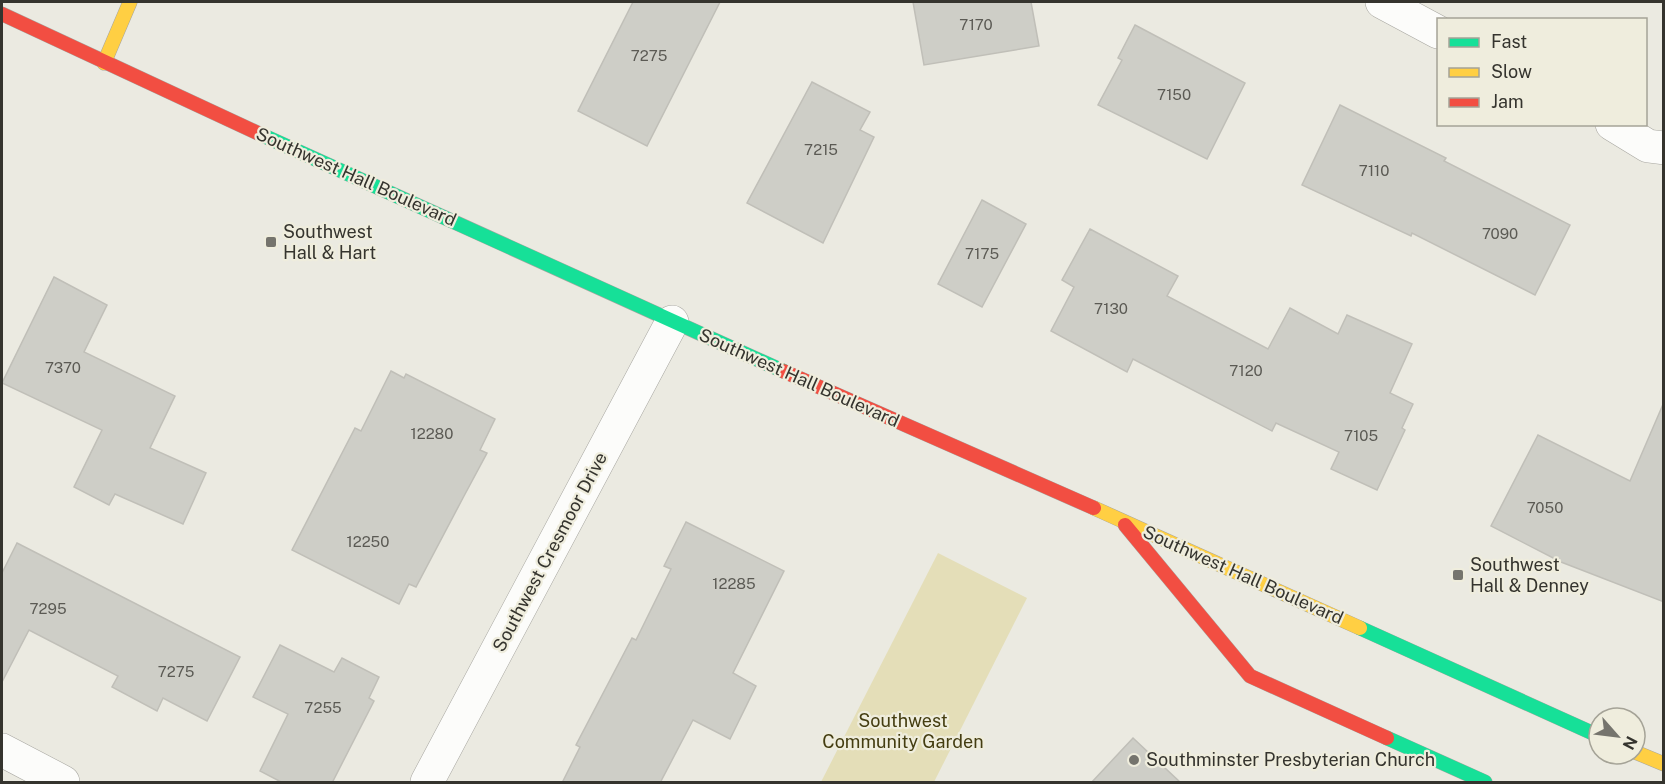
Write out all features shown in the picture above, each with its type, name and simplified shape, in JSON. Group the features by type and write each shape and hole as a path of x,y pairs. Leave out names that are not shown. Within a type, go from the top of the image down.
{"main road":[{"path":"104,63 130,2"},
{"name":"Southwest Hall Boulevard","path":"2,14 104,63 538,258 672,322 1120,519 1587,731"},
{"path":"1120,519 1250,676 1485,783"},
{"path":"1647,757 1664,764"}],"street":[{"path":"1382,2 1437,31"},
{"path":"1615,126 1648,146 1664,148"},
{"name":"Southwest Cresmoor Drive","path":"427,783 672,322"},
{"path":"2,750 63,783"}],"green space":[{"name":"Southwest Community Garden","path":"938,553 1027,598 934,782 821,782"}],"building":[{"path":"633,2 720,2 647,146 578,111"},
{"path":"913,2 1031,2 1039,46 924,65"},
{"path":"1135,25 1245,83 1207,159 1098,105 1122,60 1118,58"},
{"path":"812,82 870,112 860,130 874,137 823,243 747,203"},
{"path":"1340,105 1446,158 1444,161 1570,225 1535,295 1412,233 1411,236 1302,185"},
{"path":"982,200 1026,224 982,307 938,284"},
{"path":"1090,229 1178,276 1167,296 1268,349 1290,308 1338,334 1347,315 1412,344 1390,393 1413,404 1402,428 1405,430 1377,490 1331,469 1339,452 1276,423 1272,431 1133,359 1127,372 1051,331 1074,287 1062,280"},
{"path":"54,277 107,305 84,352 175,396 150,448 206,473 183,524 115,494 109,505 74,487 102,430 2,383"},
{"path":"391,371 404,378 406,374 495,419 480,450 487,453 416,587 409,584 399,604 292,550 355,428 361,431"},
{"path":"1664,402 1664,602 1561,562 1491,526 1538,435 1630,481"},
{"path":"686,522 784,571 733,673 756,686 730,739 693,720 660,783 562,783 580,747 576,745 632,638 636,640 671,569 664,566"},
{"path":"17,543 240,657 207,721 163,698 157,711 112,687 118,676 29,630 2,682 2,573"},
{"path":"280,645 334,672 342,658 379,677 369,698 374,701 332,783 283,783 260,771 288,714 253,697"},
{"name":"Southminster Presbyterian Church","path":"1133,738 1181,783 1091,783"}],"traffic: fast":[{"path":"262,135 783,371"},
{"path":"1360,628 1587,731"},
{"path":"1387,738 1485,782"}],"traffic: slow":[{"path":"104,63 130,2"},
{"path":"1094,508 1360,628"},
{"path":"1647,757 1664,764"}],"traffic: jam":[{"path":"2,14 262,135"},
{"path":"783,371 1094,508"},
{"path":"1125,525 1250,676 1387,738"}],"place":[{"name":"Southwest Hall & Hart","path":"271,242"},
{"name":"Southwest Hall & Denney","path":"1458,575"},
{"name":"Southminster Presbyterian Church","path":"1134,760"}]}
